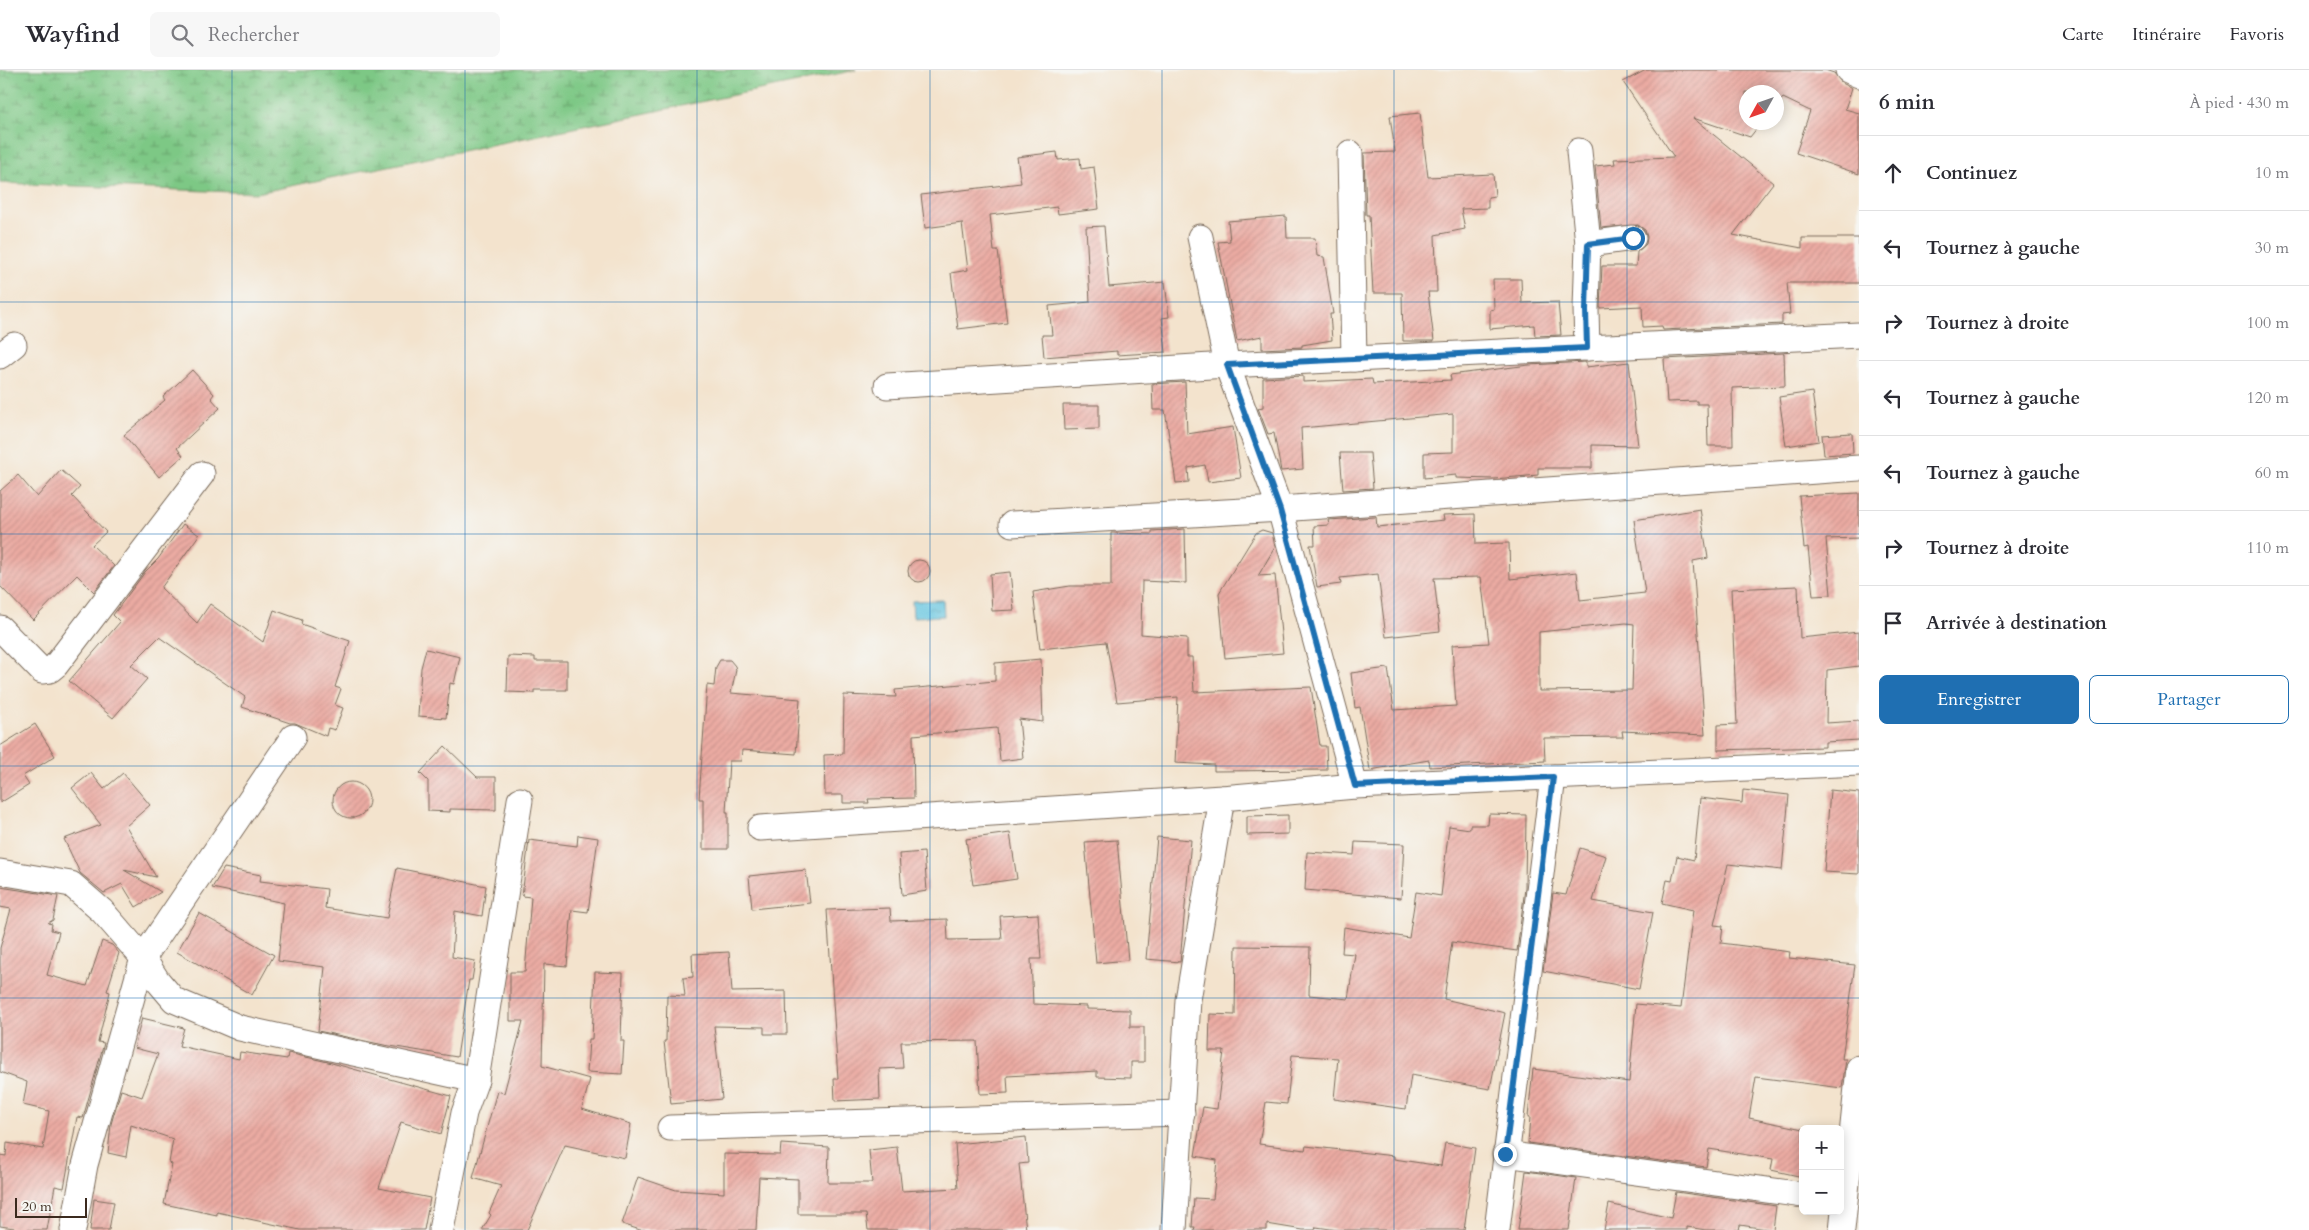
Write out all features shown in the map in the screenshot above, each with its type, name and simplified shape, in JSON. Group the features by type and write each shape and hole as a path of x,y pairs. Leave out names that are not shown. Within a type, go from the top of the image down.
{"street":[{"path":"1848,70 1859,75"},
{"path":"1579,151 1588,244 1587,348"},
{"path":"1350,153 1354,359"},
{"path":"1200,237 1227,365 1280,510 1355,786"},
{"path":"1588,244 1633,238"},
{"path":"887,386 1227,365 1859,335"},
{"path":"1012,524 1280,510 1859,468"},
{"path":"0,628 42,671 50,670 56,665 202,474"},
{"path":"73,1230 86,1164 143,958 293,737"},
{"path":"760,828 1222,798 1355,786 1859,763"},
{"path":"1497,1230 1553,777"},
{"path":"1174,1230 1188,1000 1222,798"},
{"path":"441,1230 464,1114 476,1080 520,800"},
{"path":"0,872 71,884 102,911 143,958 157,980 174,1000 240,1028 476,1080"},
{"path":"1846,1213 1859,1068"},
{"path":"670,1128 1182,1113"},
{"path":"1505,1154 1799,1194"}],"green space":[{"path":"0,70 856,70 257,193 0,183"}],"water":[{"path":"943,600 944,616 913,617 912,601"}],"building":[{"path":"1646,70 1825,70 1834,73 1842,83 1852,88 1845,109 1859,113 1859,174 1796,153 1810,111 1784,98 1784,85 1739,85 1739,130 1756,130 1750,137 1693,118 1773,183 1733,235 1802,248 1802,238 1859,238 1859,283 1787,283 1790,314 1782,315 1782,324 1663,330 1662,326 1643,327 1642,306 1600,308 1602,266 1636,266 1637,252 1646,244 1647,237 1645,230 1638,225 1601,228 1595,166 1615,164 1614,159 1674,157 1623,82"},
{"path":"1420,113 1428,177 1493,174 1495,196 1488,197 1488,208 1461,209 1465,229 1435,235 1437,292 1428,292 1434,341 1403,341 1402,293 1373,293 1369,215 1366,215 1364,153 1395,152 1390,116"},
{"path":"1057,152 1058,160 1080,158 1081,169 1094,167 1099,209 1058,214 1057,207 990,215 994,251 998,251 1007,323 958,329 951,273 968,270 962,223 925,228 921,195 1021,183 1017,157"},
{"path":"1286,216 1287,238 1315,238 1317,256 1324,257 1333,314 1330,314 1332,340 1302,345 1302,347 1262,349 1262,336 1237,341 1218,242 1230,241 1228,221"},
{"path":"1104,226 1109,287 1165,282 1169,317 1162,318 1166,352 1117,355 1117,351 1044,357 1042,335 1052,335 1049,306 1090,302 1086,227"},
{"path":"1493,279 1521,279 1522,303 1558,302 1561,335 1535,336 1534,325 1490,329 1490,310 1494,309"},
{"path":"1784,353 1785,386 1732,388 1733,446 1708,446 1707,404 1697,404 1697,401 1667,402 1664,359"},
{"path":"1586,362 1586,367 1629,362 1638,446 1592,445 1592,468 1538,468 1538,475 1494,479 1456,478 1456,475 1424,478 1424,453 1453,452 1453,414 1301,428 1303,469 1281,471 1274,433 1268,434 1258,408 1263,407 1263,378 1303,376 1303,382 1372,379 1373,384 1451,380 1450,375 1529,365"},
{"path":"192,370 214,394 211,398 220,408 177,448 183,456 159,477 124,435 165,400 163,397"},
{"path":"1185,382 1187,434 1233,427 1241,478 1208,482 1205,465 1188,468 1189,482 1176,483 1165,410 1153,410 1152,384"},
{"path":"1812,392 1819,441 1786,446 1779,397"},
{"path":"1063,405 1099,405 1099,429 1064,430"},
{"path":"1852,433 1853,453 1824,455 1822,435"},
{"path":"1340,453 1370,453 1373,488 1343,490"},
{"path":"61,470 80,487 72,496 106,532 92,545 114,566 94,592 77,575 33,620 0,586 0,491 18,475 37,497"},
{"path":"1859,493 1859,538 1826,539 1831,595 1813,596 1808,547 1804,548 1799,496"},
{"path":"1700,509 1708,558 1693,561 1705,735 1622,731 1623,737 1544,738 1545,761 1430,767 1429,760 1370,770 1360,707 1355,708 1351,673 1388,668 1394,710 1456,706 1452,645 1489,643 1481,577 1434,578 1440,631 1386,637 1378,574 1340,578 1341,584 1317,587 1310,545 1315,545 1314,526 1329,525 1328,520 1376,517 1377,527 1444,520 1443,515 1475,514 1476,544 1509,543 1510,579 1577,572 1580,600 1645,593 1634,520","holes":["1626,623 1634,624 1632,690 1539,691 1539,632"]},
{"path":"183,524 199,535 161,588 197,623 210,604 263,642 274,610 302,620 301,624 350,641 335,687 341,689 335,705 343,708 335,730 328,728 326,736 295,723 242,707 245,697 159,637 131,665 147,679 113,718 69,681 120,622 113,615 145,572 158,559"},
{"path":"1185,529 1186,583 1142,581 1141,634 1187,638 1187,657 1192,657 1194,692 1311,687 1320,746 1326,746 1327,770 1214,771 1214,765 1175,763 1178,697 1117,702 1106,642 1040,649 1033,592 1070,586 1111,586 1111,533 1152,534 1152,531"},
{"path":"1262,530 1272,533 1275,547 1258,576 1275,575 1283,653 1225,658 1219,593 1256,533"},
{"path":"919,560 927,563 930,571 927,579 919,582 911,579 908,571 911,563"},
{"path":"1010,572 1014,610 992,611 990,574"},
{"path":"1798,586 1800,638 1859,632 1859,666 1827,670 1826,723 1859,721 1859,740 1825,742 1825,747 1718,750 1718,725 1737,724 1731,589"},
{"path":"426,649 460,657 454,684 450,683 446,718 418,716 421,668"},
{"path":"508,656 535,657 535,661 567,661 567,690 534,690 534,693 507,692"},
{"path":"1041,659 1043,722 1019,719 1023,758 1000,761 997,728 913,735 914,798 868,799 869,803 843,803 843,795 825,795 824,755 843,754 844,695 896,697 895,690 995,681 995,663"},
{"path":"720,660 730,660 735,666 736,670 731,693 800,699 796,754 742,750 741,761 729,761 726,812 728,812 728,849 703,849 703,799 699,799 707,685 714,686 716,667"},
{"path":"35,724 55,756 23,776 29,785 0,803 0,746"},
{"path":"445,746 477,777 496,777 496,810 450,809 450,812 428,811 428,781 420,773"},
{"path":"91,773 104,789 123,773 150,805 126,826 156,877 124,870 161,892 136,907 122,884 104,893 80,873 64,839 101,825 72,788"},
{"path":"351,782 358,783 364,787 368,793 368,807 364,813 358,817 351,818 344,817 338,813 334,807 333,800 334,793 338,787 344,783"},
{"path":"1743,790 1789,795 1782,870 1728,864 1714,925 1723,926 1721,943 1790,952 1789,958 1855,965 1842,1059 1846,1059 1842,1088 1756,1077 1749,1118 1799,1128 1799,1176 1771,1170 1773,1159 1709,1149 1706,1167 1528,1143 1530,1117 1528,1117 1533,1069 1629,1082 1636,1004 1681,1008 1693,910 1662,903 1667,880 1672,881 1677,856 1694,860 1700,798 1742,803"},
{"path":"1830,790 1859,793 1859,874 1824,872"},
{"path":"1489,814 1526,815 1525,888 1517,951 1452,942 1444,999 1505,1013 1490,1089 1411,1075 1406,1109 1334,1099 1338,1058 1292,1055 1287,1104 1266,1102 1259,1144 1305,1150 1306,1146 1394,1156 1394,1159 1441,1166 1445,1143 1475,1148 1464,1230 1338,1230 1316,1227 1315,1230 1303,1230 1267,1224 1267,1230 1194,1230 1195,1227 1192,1227 1194,1198 1213,1199 1217,1160 1195,1156 1203,1107 1217,1109 1224,1051 1209,1051 1210,1014 1235,1015 1236,946 1310,947 1309,995 1348,999 1355,954 1342,953 1344,927 1409,938 1416,892 1441,896 1449,826 1470,829 1470,825 1488,825"},
{"path":"1288,815 1288,834 1247,835 1247,816"},
{"path":"1010,833 1017,879 973,885 966,839"},
{"path":"578,835 598,838 588,912 572,910 567,966 544,964 542,1066 590,1079 582,1109 631,1124 625,1158 565,1145 527,1230 482,1230 491,1215 489,1213 501,1186 473,1178 497,1091 504,1093 523,1021 510,1021 510,972 525,972 531,897 522,896 529,840 577,846"},
{"path":"1157,837 1191,840 1180,962 1146,959"},
{"path":"1117,840 1128,960 1096,963 1085,842"},
{"path":"1355,842 1404,844 1401,898 1305,890 1307,852 1354,855"},
{"path":"1580,848 1606,856 1593,901 1653,912 1639,989 1543,971 1553,893 1566,895"},
{"path":"924,852 927,891 902,895 899,854"},
{"path":"224,868 261,875 260,881 327,889 325,908 387,918 397,868 486,886 482,916 455,911 452,957 475,961 472,980 469,980 457,1057 384,1045 318,1031 325,967 278,961 284,903 212,888"},
{"path":"806,870 810,903 752,909 749,876"},
{"path":"0,887 58,896 53,920 48,923 52,924 51,930 59,932 47,975 87,986 102,941 112,945 119,953 107,991 110,992 98,1042 104,1043 83,1118 77,1117 64,1188 55,1186 47,1230 13,1230 14,1228 0,1226 0,1155 6,1156 7,1143 43,1149 49,1111 23,1105 27,1082 0,1072 0,948 11,909 0,907"},
{"path":"890,908 891,921 947,919 948,940 1002,939 1000,916 1038,914 1041,959 1031,959 1033,1004 1087,1006 1087,1009 1130,1010 1130,1027 1144,1027 1144,1062 1131,1062 1131,1078 1097,1077 1097,1071 1007,1076 1008,1093 980,1094 977,1041 901,1042 903,1068 879,1069 880,1099 835,1101 834,1079 838,1079 827,910"},
{"path":"199,913 274,955 252,995 177,952"},
{"path":"729,952 732,992 786,991 787,1034 764,1034 764,1027 714,1026 722,1099 671,1104 664,1041 666,1041 667,995 685,996 683,978 693,977 692,954"},
{"path":"595,972 623,973 621,1041 624,1041 622,1074 587,1072 589,1039 592,1039"},
{"path":"142,1018 184,1028 179,1046 239,1059 240,1052 287,1059 288,1053 328,1062 451,1096 441,1134 401,1122 379,1188 430,1198 424,1230 300,1230 217,1212 217,1215 164,1204 172,1164 169,1163 173,1139 131,1125 126,1157 108,1153 111,1124 121,1090 142,1097 158,1054 134,1048"},
{"path":"1026,1137 1028,1163 1019,1164 1026,1230 868,1230 866,1214 798,1214 798,1179 759,1177 756,1230 640,1230 622,1224 638,1177 676,1190 724,1193 724,1154 780,1155 781,1144 829,1147 828,1183 872,1183 869,1150 897,1147 902,1191 958,1188 955,1144"},
{"path":"1526,1171 1576,1178 1569,1230 1518,1230"},
{"path":"1676,1192 1776,1206 1773,1230 1740,1225 1739,1230 1706,1230 1687,1227 1687,1230 1604,1230 1609,1204 1671,1218"},
{"path":"94,1199 114,1202 109,1230 90,1230"}],"route":[{"path":"1505,1154 1553,777 1355,786 1280,510 1227,365 1587,348 1588,244 1633,238"}]}
